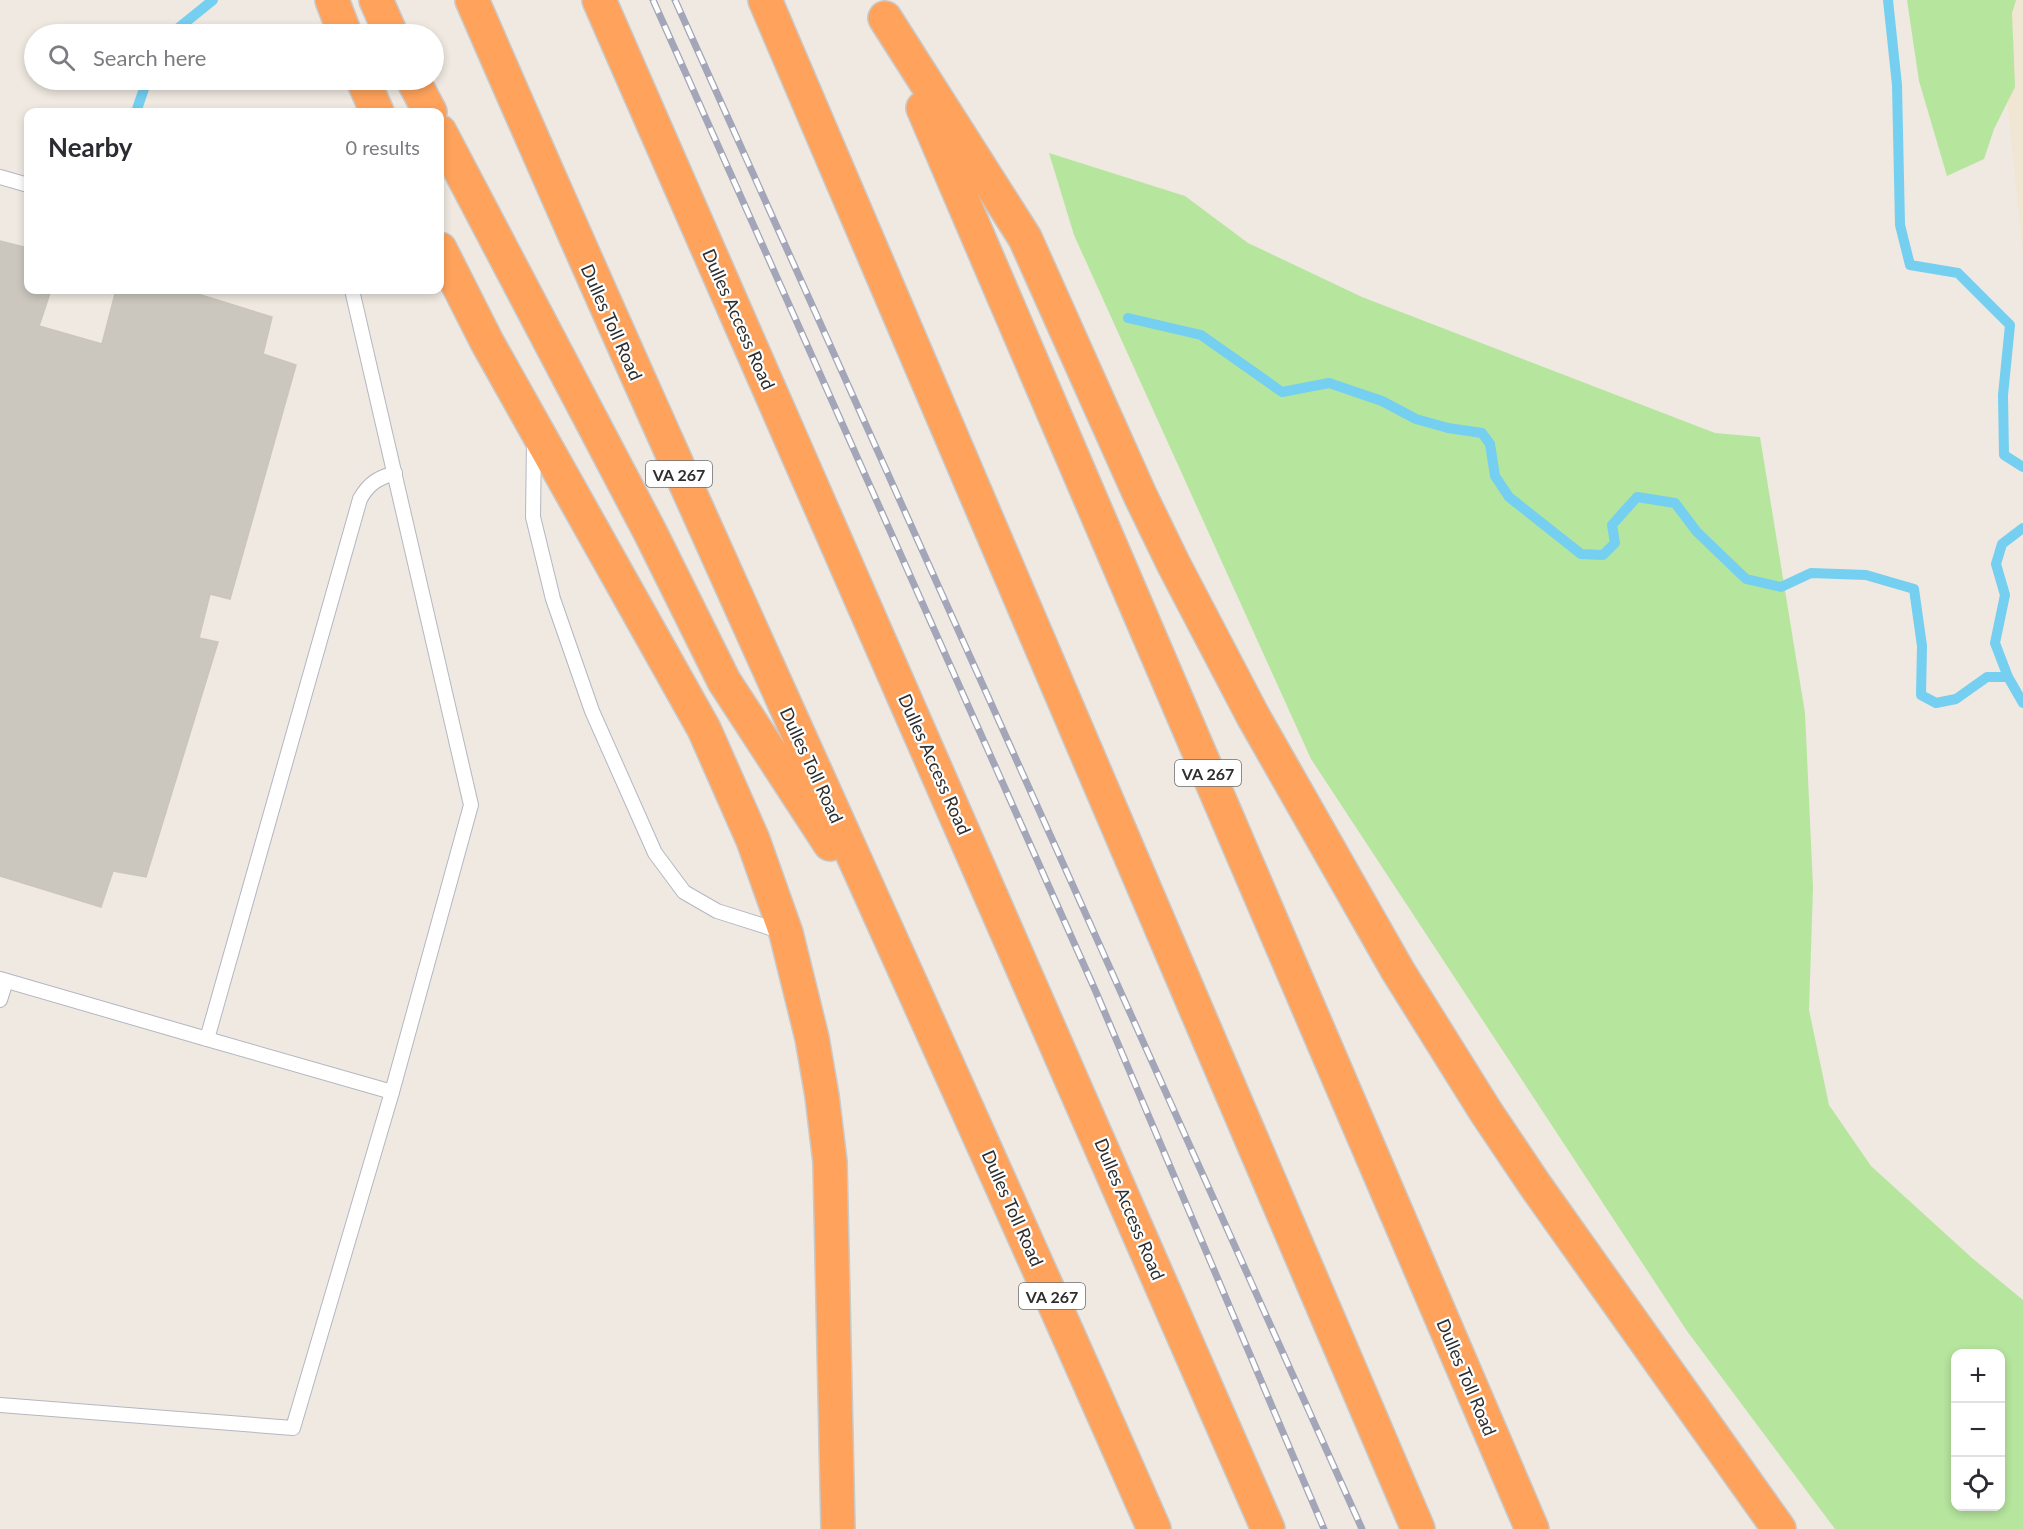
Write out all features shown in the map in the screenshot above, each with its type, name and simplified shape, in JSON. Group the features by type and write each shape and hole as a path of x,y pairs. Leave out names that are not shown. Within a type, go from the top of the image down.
{"highway":[{"path":"332,0 341,24"},
{"path":"376,0 387,24"},
{"name":"Dulles Toll Road","path":"472,0 736,599 895,944 1154,1529"},
{"name":"Dulles Access Road","path":"599,0 1268,1529"},
{"path":"765,0 1418,1529"},
{"path":"881,9 1025,238 1140,495 1174,565 1259,727 1398,971 1498,1130 1779,1529"},
{"name":"Dulles Toll Road","path":"881,9 1532,1529"},
{"path":"367,90 375,108"},
{"path":"418,90 428,108"},
{"path":"444,140 645,522 724,681 895,944"},
{"path":"444,256 534,425 704,729 753,840 786,933 812,1038 830,1162 838,1529"}],"lane":[{"path":"0,177 24,184"},
{"path":"0,1405 294,1428 392,1092 471,805 440,658 353,294"},
{"path":"534,425 533,517 553,598 592,711 655,853 684,892 692,897 717,911 786,933"},
{"path":"207,1039 360,499 367,487 378,478 395,473"},
{"path":"0,1000 3,980 392,1092"}],"shaded area":[{"path":"1997,0 2023,0 2023,252"}],"green space":[{"path":"1907,0 2016,0 2012,13 2015,87 1994,129 1984,159 1947,176 1919,81"},
{"path":"1049,153 1185,196 1248,243 1362,297 1715,433 1760,437 1805,713 1813,887 1809,1010 1829,1105 1871,1166 1972,1258 2023,1300 2023,1529 1835,1529 1687,1331 1311,759 1074,235"}],"building":[{"path":"0,241 24,247 24,294 50,294 39,326 102,344 115,294 198,294 272,317 263,354 296,365 230,599 210,594 199,638 218,642 146,877 113,871 101,907 0,876"}],"waterway":[{"path":"183,24 213,0"},
{"path":"1888,0 1897,85 1900,225 1910,265 1958,273 2010,325 2003,395 2004,455 2023,467"},
{"path":"137,108 144,90"},
{"path":"1128,318 1201,335 1282,392 1329,383 1382,401 1416,419 1448,428 1482,433 1490,444 1495,476 1509,497 1581,554 1603,555 1615,543 1612,525 1637,497 1675,503 1697,532 1746,579 1781,587 1811,573 1866,575 1914,589 1922,646 1921,695 1936,703 1956,699 1987,677 2008,677"},
{"path":"2023,528 2002,544 1996,564 2005,595 1995,643 2008,677 2023,703"}],"railway":[{"path":"653,0 1096,992 1324,1529"},
{"path":"675,0 1362,1529"}]}
